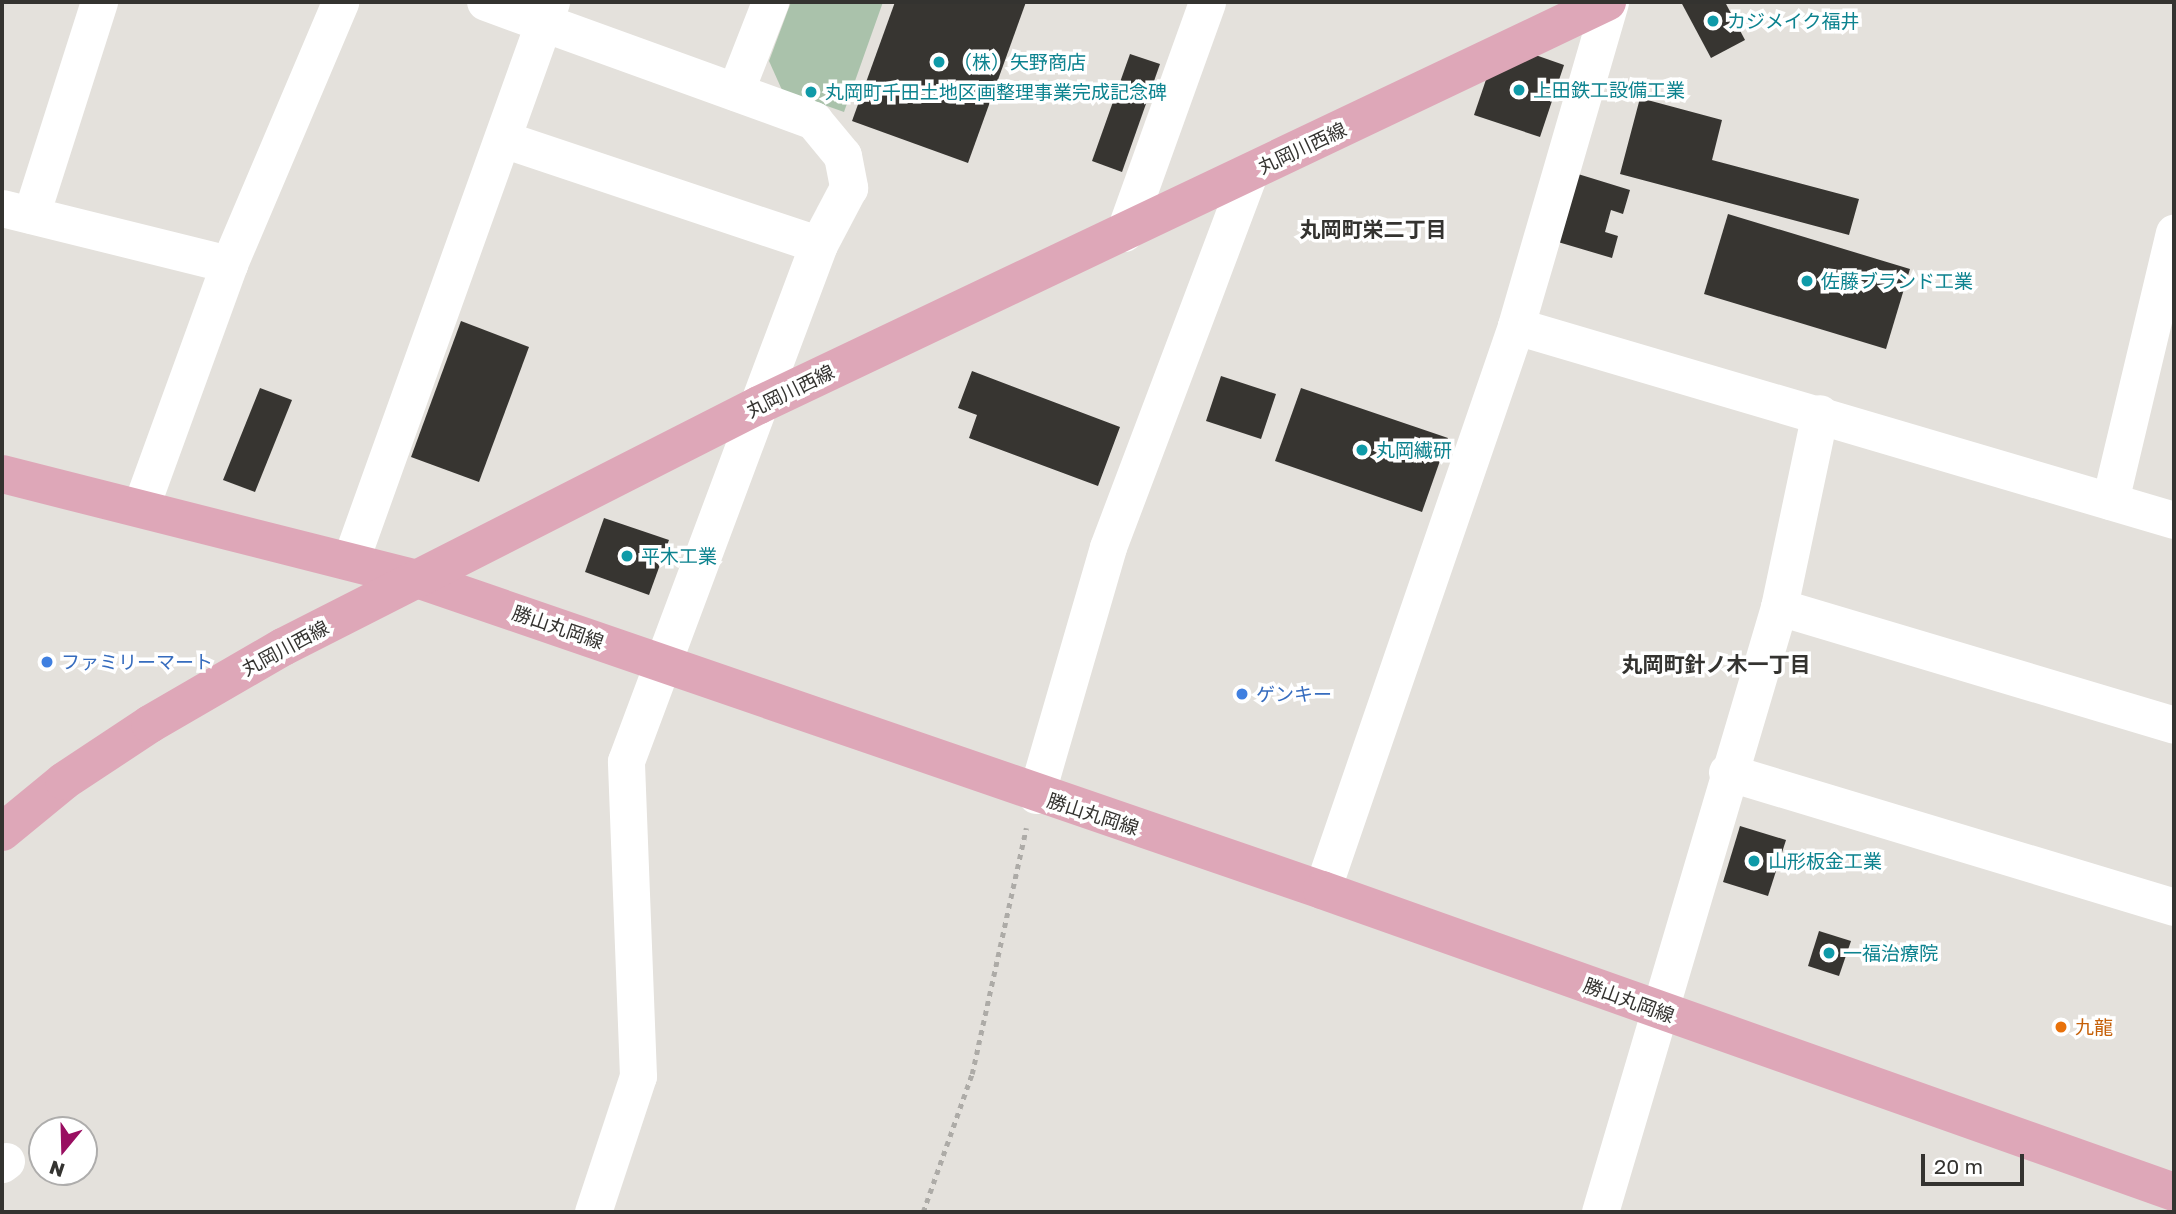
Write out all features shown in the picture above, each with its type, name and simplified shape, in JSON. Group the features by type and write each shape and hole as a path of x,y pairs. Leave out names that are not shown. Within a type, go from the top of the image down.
{"main road":[{"name":"丸岡川西線","path":"2,831 64,781 150,724 283,647 759,405 1609,2"},
{"name":"勝山丸岡線","path":"2,474 141,506 420,579 1036,795 1322,890 2174,1192"}],"street":[{"path":"99,2 17,211 229,264"},
{"path":"141,506 229,264 340,2"},
{"path":"486,2 547,12 735,92 814,121 843,156 849,188 819,244 626,761 638,1076 593,1212"},
{"path":"735,92 770,2"},
{"path":"1124,233 1207,2"},
{"path":"1322,890 1516,326 1609,2"},
{"path":"351,559 547,12"},
{"path":"503,139 819,244"},
{"path":"1036,795 1108,547 1249,173"},
{"path":"2110,501 2172,256"},
{"path":"1516,326 2174,520"},
{"path":"1600,1212 1727,772 1779,607 1820,414"},
{"path":"1779,607 2174,725"},
{"path":"1727,772 2174,907"}],"path":[{"path":"923,1212 971,1074 1013,873 1036,795"}],"green space":[{"path":"791,2 883,2 844,112 782,90 769,61"}],"building":[{"name":"（株）矢野商店","path":"895,2 1026,2 968,163 852,121"},
{"name":"カジメイク福井","path":"1681,2 1725,2 1745,40 1711,58"},
{"name":"上田鉄工設備工業","path":"1524,51 1564,65 1540,137 1474,115 1492,62"},
{"path":"1130,54 1160,64 1122,172 1092,161"},
{"path":"1640,98 1722,120 1712,160 1859,199 1849,235 1620,174"},
{"path":"1578,174 1630,190 1623,214 1611,210 1605,232 1618,236 1612,258 1558,242"},
{"name":"佐藤ブランド工業","path":"1728,214 1910,269 1886,349 1704,294"},
{"path":"461,321 529,347 479,482 411,457"},
{"path":"972,371 1120,427 1098,486 969,438 977,415 958,408"},
{"path":"1221,376 1276,394 1261,439 1206,421"},
{"path":"260,388 292,400 255,492 223,480"},
{"name":"丸岡繊研","path":"1301,388 1448,438 1422,512 1275,461"},
{"name":"平木工業","path":"604,518 669,540 649,595 585,572"},
{"name":"山形板金工業","path":"1740,826 1786,840 1768,896 1723,882"},
{"name":"一福治療院","path":"1819,931 1851,941 1839,976 1808,966"}],"place":[{"name":"カジメイク福井","path":"1713,21"},
{"name":"（株）矢野商店","path":"939,62"},
{"name":"上田鉄工設備工業","path":"1519,90"},
{"name":"丸岡町千田土地区画整理事業完成記念碑","path":"811,92"},
{"name":"佐藤ブランド工業","path":"1807,281"},
{"name":"丸岡繊研","path":"1362,450"},
{"name":"平木工業","path":"627,556"},
{"name":"ファミリーマート","path":"47,662"},
{"name":"ゲンキー","path":"1242,694"},
{"name":"山形板金工業","path":"1754,861"},
{"name":"一福治療院","path":"1829,953"},
{"name":"九龍","path":"2061,1027"}],"district":[{"name":"丸岡町栄二丁目","path":"1373,229"},
{"name":"丸岡町針ノ木一丁目","path":"1716,664"}]}
